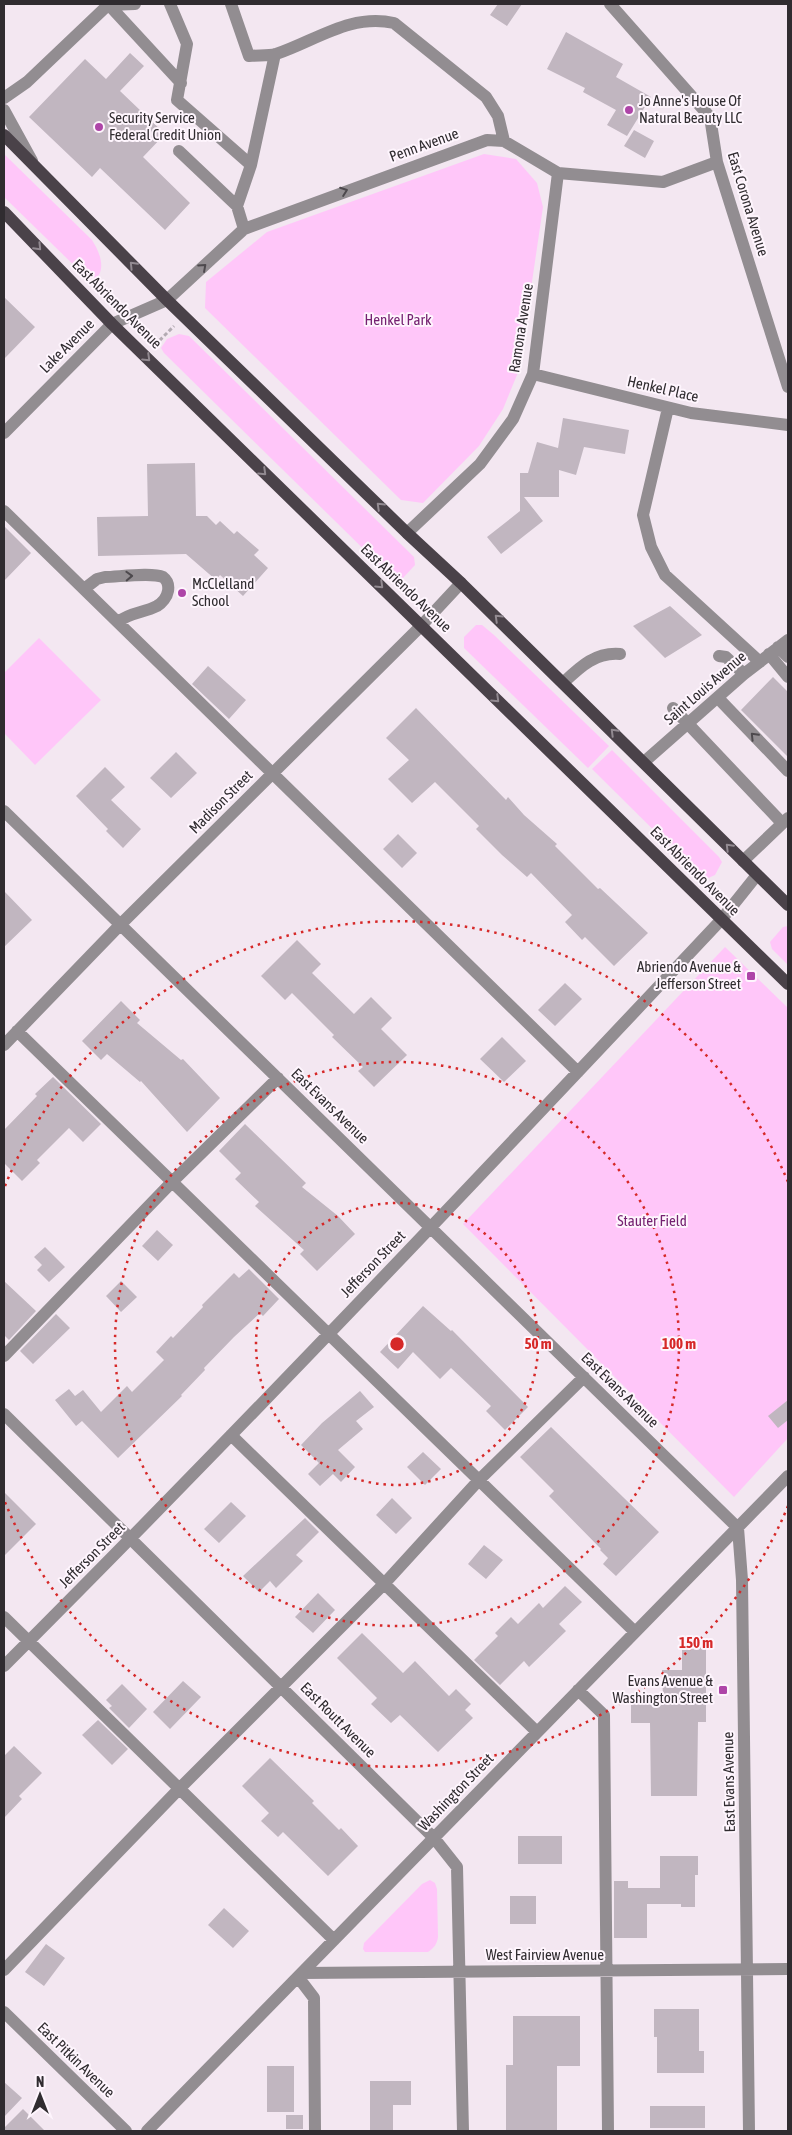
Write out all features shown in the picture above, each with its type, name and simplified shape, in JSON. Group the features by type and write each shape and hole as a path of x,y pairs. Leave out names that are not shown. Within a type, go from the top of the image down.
{"main road":[{"path":"4,135 167,300 564,682 788,905"},
{"name":"East Abriendo Avenue","path":"4,212 112,324 788,984"}],"street":[{"path":"4,98 27,82 108,4 135,4"},
{"path":"108,4 180,83"},
{"path":"170,4 187,44 177,100 251,165"},
{"path":"231,4 249,56 275,54 339,27 380,20 394,23 486,97 498,116 504,142 558,173 663,182 716,162"},
{"name":"East Corona Avenue","path":"610,4 710,117 716,162 788,387"},
{"path":"237,206 251,165 275,54"},
{"path":"4,110 33,163"},
{"name":"Penn Avenue","path":"167,300 244,229 488,140 504,142"},
{"path":"179,151 237,206 244,229"},
{"name":"Ramona Avenue","path":"407,533 480,464 513,419 533,374 558,173"},
{"name":"Lake Avenue","path":"4,433 112,324 167,300"},
{"name":"Henkel Place","path":"533,374 691,413 788,425"},
{"path":"668,408 644,515 651,547 666,575 774,651 788,657"},
{"path":"4,511 578,1072"},
{"path":"84,589 97,579 104,577 155,575 164,578 167,582 168,590 162,602 150,609 131,614 118,622"},
{"name":"Madison Street","path":"4,1045 120,925 421,626 461,583"},
{"path":"774,651 788,677"},
{"name":"Saint Louis Avenue","path":"644,762 744,674 774,651"},
{"path":"564,682 582,666 599,655 608,653 620,654"},
{"path":"718,656 726,657 744,674"},
{"path":"718,698 788,771"},
{"path":"673,708 785,821 743,861"},
{"name":"East Evans Avenue","path":"4,811 738,1528 742,1580 749,2131"},
{"name":"Jefferson Street","path":"4,1666 131,1538 431,1227 722,920 756,875"},
{"path":"17,1031 635,1632"},
{"path":"4,1356 172,1182 278,1078"},
{"path":"4,1970 179,1789 384,1584 479,1480 584,1377"},
{"name":"East Routt Avenue","path":"4,1414 434,1838 457,1867 463,2131"},
{"path":"231,1435 537,1732"},
{"name":"Washington Street","path":"147,2131 788,1476"},
{"path":"4,1618 334,1940"},
{"path":"578,1690 604,1714 608,2131"},
{"name":"West Fairview Avenue","path":"300,1975 788,1969"},
{"path":"300,1975 314,1998 315,2131"},
{"name":"East Pitkin Avenue","path":"4,2012 126,2131"}],"path":[{"path":"155,345 177,324"}],"green space":[{"path":"4,154 92,240 99,254 101,264 100,274 97,278 87,278 4,197"},
{"name":"Henkel Park","path":"484,154 516,159 537,183 543,207 519,370 503,409 479,446 423,503 401,500 205,308 206,282 267,232"},
{"path":"179,334 189,336 414,557 415,565 403,578 392,577 164,353 161,348 167,339"},
{"path":"476,625 482,625 494,635 609,746 588,768 464,648 464,637"},
{"path":"39,638 101,700 35,765 4,733 4,673"},
{"path":"612,750 719,857 722,862 715,875 706,879 702,878 592,769"},
{"path":"788,926 788,965 772,949 770,942 783,927"},
{"name":"Stauter Field","path":"725,947 788,1008 788,1438 734,1497 463,1224"},
{"path":"430,1880 435,1883 437,1889 438,1937 434,1947 428,1952 365,1952 363,1949 364,1943 422,1884"}],"building":[{"path":"498,4 522,4 507,26 490,15"},
{"path":"566,32 623,64 616,77 651,97 627,136 607,125 616,110 583,92 585,88 547,69"},
{"path":"130,53 144,66 120,91 165,134 143,157 190,203 165,230 100,168 92,177 29,117 85,59 106,79"},
{"path":"634,130 654,141 645,158 624,146"},
{"path":"4,297 35,327 4,359"},
{"path":"563,418 629,430 625,454 584,447 576,475 559,470 559,497 524,497 543,521 501,554 487,537 520,511 520,473 528,473 537,442 558,448"},
{"path":"195,463 196,516 207,516 216,525 220,521 234,534 237,531 259,550 254,555 268,568 243,596 220,575 216,580 186,554 98,556 97,517 148,516 147,464"},
{"path":"4,526 31,553 4,581"},
{"path":"670,606 702,635 665,658 633,626"},
{"path":"208,666 246,700 229,719 192,684"},
{"path":"773,677 788,692 788,757 741,710"},
{"path":"416,708 506,800 508,797 524,815 557,844 555,846 598,889 600,888 648,933 614,966 585,937 582,940 565,922 572,915 531,873 527,877 502,855 476,829 479,826 435,782 412,803 388,779 409,760 386,738"},
{"path":"176,752 197,773 171,798 150,778"},
{"path":"105,767 125,787 111,800 141,829 123,848 106,831 108,829 76,796"},
{"path":"398,834 417,853 402,868 383,849"},
{"path":"4,891 32,920 4,947"},
{"path":"297,940 321,964 312,973 354,1014 371,997 392,1018 381,1029 407,1055 374,1087 358,1071 363,1067 332,1037 334,1035 292,993 285,1000 261,976"},
{"path":"565,983 582,999 555,1026 538,1010"},
{"path":"121,1001 140,1020 137,1023 181,1060 183,1059 220,1098 187,1132 141,1081 107,1054 101,1060 82,1041"},
{"path":"502,1037 526,1061 504,1082 480,1059"},
{"path":"53,1077 101,1124 83,1142 69,1128 37,1160 40,1163 22,1181 4,1163 4,1130 37,1096 35,1094"},
{"path":"245,1124 306,1183 302,1187 338,1216 355,1234 317,1271 300,1254 304,1250 255,1206 259,1202 235,1179 241,1173 219,1151"},
{"path":"157,1230 173,1245 158,1261 142,1246"},
{"path":"45,1247 65,1267 49,1282 37,1270 42,1265 34,1257"},
{"path":"249,1269 279,1299 263,1316 260,1313 234,1337 204,1368 205,1370 182,1396 118,1458 82,1421 76,1426 55,1400 69,1389 75,1396 83,1390 101,1412 127,1386 132,1392 164,1360 156,1352 171,1336 173,1338 234,1273 239,1278"},
{"path":"4,1281 36,1311 9,1340 4,1335"},
{"path":"121,1281 137,1297 121,1312 106,1296"},
{"path":"423,1306 452,1330 528,1407 505,1430 486,1411 491,1406 451,1368 440,1379 413,1352 398,1369 380,1352"},
{"path":"56,1314 70,1328 33,1364 20,1351"},
{"path":"360,1391 374,1407 356,1421 363,1429 338,1450 355,1467 341,1482 333,1474 320,1486 308,1474 319,1463 301,1445 322,1423"},
{"path":"788,1400 788,1420 778,1428 768,1416"},
{"path":"551,1427 659,1532 616,1576 603,1564 608,1558 601,1549 549,1496 554,1491 520,1457"},
{"path":"423,1452 441,1469 425,1485 407,1467"},
{"path":"4,1492 36,1524 4,1556"},
{"path":"392,1498 412,1518 396,1534 376,1515"},
{"path":"231,1502 246,1516 219,1543 204,1529"},
{"path":"305,1518 319,1532 296,1555 303,1561 276,1588 270,1581 259,1592 243,1576"},
{"path":"484,1545 503,1560 486,1579 468,1564"},
{"path":"565,1586 582,1602 559,1624 566,1631 529,1667 524,1661 500,1685 474,1660 498,1636 495,1633 511,1617 518,1624 539,1603 543,1608"},
{"path":"318,1593 335,1610 313,1633 295,1617"},
{"path":"362,1633 403,1673 415,1661 449,1696 456,1689 471,1704 465,1710 473,1718 438,1752 400,1715 391,1723 371,1704 377,1698 337,1658"},
{"path":"706,1645 706,1722 698,1722 697,1796 651,1796 650,1723 631,1723 631,1697 663,1697 662,1670 682,1670 682,1646"},
{"path":"183,1681 201,1697 170,1729 153,1712"},
{"path":"122,1684 147,1709 129,1728 109,1708 112,1706 106,1700"},
{"path":"98,1720 128,1749 112,1765 82,1735"},
{"path":"14,1746 42,1773 19,1796 22,1799 4,1818 4,1756"},
{"path":"270,1758 314,1801 312,1803 339,1830 341,1828 358,1846 328,1876 283,1832 278,1837 261,1821 269,1813 242,1786"},
{"path":"518,1836 562,1836 562,1864 518,1864"},
{"path":"660,1856 698,1856 698,1875 695,1875 695,1907 681,1907 681,1904 647,1904 647,1938 614,1938 614,1881 628,1881 628,1888 660,1888"},
{"path":"510,1896 536,1896 536,1924 510,1924"},
{"path":"224,1908 249,1931 233,1948 208,1925"},
{"path":"46,1944 65,1958 44,1986 25,1972"},
{"path":"654,2009 699,2009 699,2051 704,2051 704,2073 657,2073 657,2037 654,2037"},
{"path":"513,2016 580,2016 580,2066 557,2066 557,2131 506,2131 506,2065 513,2065"},
{"path":"267,2066 294,2066 294,2112 267,2112"},
{"path":"370,2081 411,2081 411,2105 393,2105 393,2130 370,2130"},
{"path":"4,2082 22,2098 4,2117"},
{"path":"650,2106 705,2106 705,2128 650,2128"},
{"path":"23,2109 45,2131 4,2131 4,2128"},
{"path":"286,2115 303,2115 303,2129 286,2129"}],"place":[{"name":"Jo Anne's House Of Natural Beauty LLC","path":"629,110"},
{"name":"Security Service Federal Credit Union","path":"99,127"},
{"name":"McClelland School","path":"182,593"},
{"name":"Abriendo Avenue & Jefferson Street","path":"751,976"},
{"name":"Evans Avenue & Washington Street","path":"723,1690"}]}
